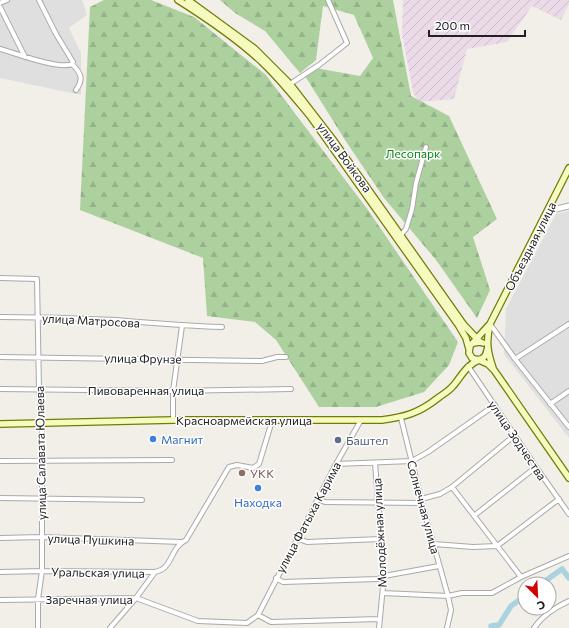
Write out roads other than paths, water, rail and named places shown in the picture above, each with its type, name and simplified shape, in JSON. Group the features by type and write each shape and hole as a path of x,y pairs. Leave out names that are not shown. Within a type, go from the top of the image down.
{"main road":[{"name":"улица Войкова","path":"178,0 243,46 263,63 286,87 310,116 459,326 466,338 469,351"},
{"name":"улица Войкова","path":"188,0 255,49 290,84 334,141 476,341"},
{"name":"Объездная улица","path":"490,324 569,168"},
{"path":"468,366 469,351 490,324"},
{"path":"468,366 472,362 483,359 486,355 490,324"},
{"path":"476,341 483,343 494,370"},
{"path":"469,351 472,358 488,364 494,370 569,478"},
{"name":"Красноармейская улица","path":"0,424 173,420 382,420 401,418 416,413 429,406 452,387 468,366"}],"street":[{"path":"0,3 7,0"},
{"path":"39,0 81,78 80,85 76,90"},
{"path":"290,84 319,65 347,43 328,0"},
{"path":"0,7 25,57"},
{"path":"0,49 54,64 67,66 72,63"},
{"path":"400,236 406,229 412,209 416,183 426,147"},
{"path":"548,211 569,206"},
{"name":"улица Салавата Юлаева","path":"0,278 37,279 39,389 42,423 42,571 38,599 38,628"},
{"name":"улица Матросова","path":"0,317 115,320 182,326 222,327"},
{"path":"490,324 515,359 569,427"},
{"path":"515,359 569,324"},
{"path":"173,420 173,391 182,326"},
{"name":"улица Фрунзе","path":"0,357 39,356 262,361 277,357 286,357"},
{"name":"улица Зодчества","path":"468,366 569,514"},
{"name":"Пивоваренная улица","path":"0,389 173,391 291,390"},
{"path":"550,404 569,391"},
{"path":"336,464 412,461 428,452 495,405"},
{"name":"Солнечная улица","path":"401,418 448,596 451,610 448,628"},
{"name":"улица Фатыха Карима","path":"258,615 276,578 299,539 336,464 361,420"},
{"name":"Уральская улица","path":"0,572 155,572 164,568 181,542 186,540 229,467 237,465 253,468 259,464 272,421"},
{"path":"318,499 325,502 422,501 440,494 452,487 515,435"},
{"path":"0,461 172,460"},
{"name":"Молодёжная улица","path":"375,462 384,576 379,628"},
{"path":"475,515 536,467"},
{"path":"452,487 521,576"},
{"path":"0,498 142,500"},
{"path":"434,544 473,547 497,546 559,499"},
{"name":"улица Пушкина","path":"0,538 41,537 181,542"},
{"path":"299,539 307,542 381,539"},
{"path":"524,576 569,556"},
{"path":"276,578 283,582 378,579 384,576 439,566"},
{"path":"110,628 136,598 155,572"},
{"path":"383,593 448,596 462,593 492,593 517,580"},
{"name":"Заречная улица","path":"0,600 136,598 198,621 247,623 258,615"},
{"path":"534,628 537,623 559,605 569,601"},
{"path":"258,615 271,622 380,619"}],"waterway":[{"path":"552,576 562,569 569,578"},
{"path":"492,628 491,626 499,625 511,606 517,602"}],"place":[{"name":"Магнит","path":"153,439"},
{"name":"Баштел","path":"338,440"},
{"name":"УКК","path":"242,473"},
{"name":"Находка","path":"258,488"}],"park label":[{"name":"Лесопарк","path":"413,153"}]}
